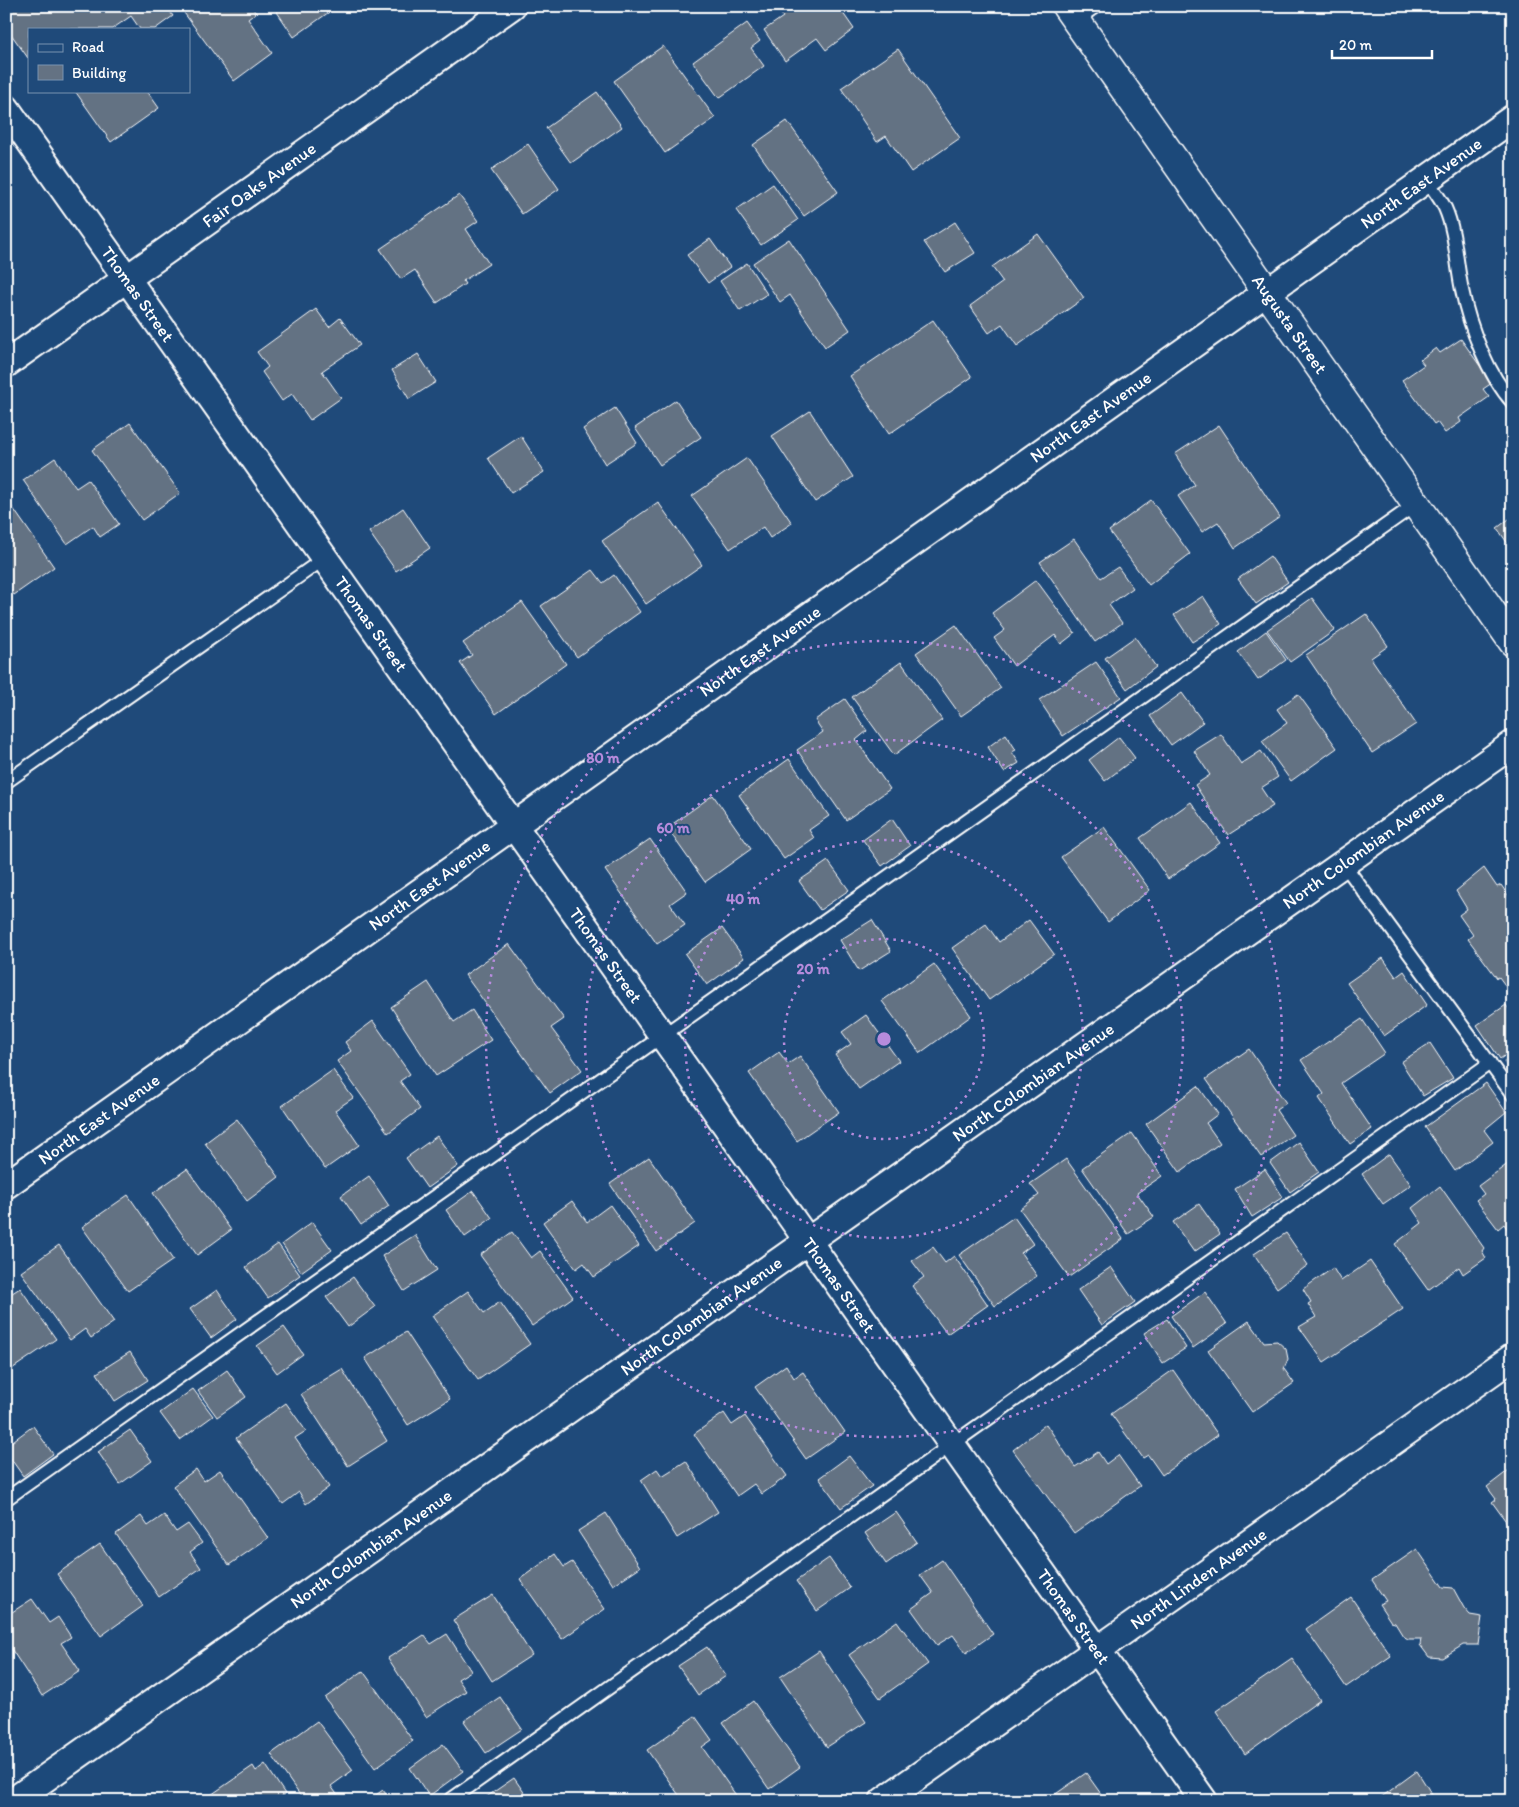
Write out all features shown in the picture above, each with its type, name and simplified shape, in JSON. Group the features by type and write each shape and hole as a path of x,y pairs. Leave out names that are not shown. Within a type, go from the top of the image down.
{"street":[{"name":"Fair Oaks Avenue","path":"6,364 512,6"},
{"name":"Augusta Street","path":"1079,11 1267,292 1513,642"},
{"name":"Thomas Street","path":"6,108 1204,1801"},
{"name":"North East Avenue","path":"6,1185 1513,118"},
{"name":"North Colombian Avenue","path":"13,1801 1513,744"},
{"name":"North Linden Avenue","path":"884,1801 1513,1356"}],"lane":[{"path":"1426,179 1444,207 1450,225 1469,320 1485,358 1513,403"},
{"path":"6,1499 1416,504"},
{"path":"6,782 325,558"},
{"path":"1343,863 1513,1095"},
{"path":"450,1801 1490,1064"}],"building":[{"path":"6,6 166,6 173,16 156,28 139,28 131,16 113,28 28,28 28,58 6,27"},
{"path":"179,6 251,6 256,13 248,19 272,53 234,81"},
{"path":"273,6 329,6 332,10 294,37"},
{"path":"776,6 838,6 854,29 826,50 817,38 785,61 764,30 783,17"},
{"path":"747,23 760,41 751,48 764,66 719,98 693,62"},
{"path":"663,46 715,118 665,153 614,81"},
{"path":"898,49 960,138 911,172 886,136 877,142 841,88"},
{"path":"76,92 148,92 159,108 111,142"},
{"path":"597,92 622,127 571,163 546,128"},
{"path":"787,121 838,192 804,216 753,145"},
{"path":"528,144 559,189 522,214 491,170"},
{"path":"773,184 798,220 761,245 736,210"},
{"path":"459,195 478,221 466,229 489,264 463,281 465,284 437,303 415,270 401,279 380,249"},
{"path":"955,222 975,253 945,272 924,242"},
{"path":"1038,234 1084,298 1017,346 1002,324 989,333 970,306 1003,282 992,267"},
{"path":"710,239 730,267 708,283 687,255"},
{"path":"789,239 850,330 825,347 790,295 780,302 753,263"},
{"path":"747,263 767,294 740,311 720,281"},
{"path":"316,309 329,327 340,318 360,345 322,371 341,398 310,420 292,394 282,401 262,372 268,367 257,352"},
{"path":"933,320 972,377 889,434 850,376"},
{"path":"1461,339 1492,383 1483,389 1489,397 1459,418 1461,422 1445,433 1437,422 1434,424 1402,380 1424,365 1420,360 1436,348 1440,353"},
{"path":"418,354 436,382 409,399 392,370"},
{"path":"676,400 701,437 660,465 635,428"},
{"path":"615,408 637,443 605,464 583,429"},
{"path":"810,411 853,477 815,502 772,436"},
{"path":"130,423 180,493 142,520 92,450"},
{"path":"1219,425 1280,517 1235,548 1218,522 1202,532 1178,496 1195,485 1175,454"},
{"path":"521,436 544,472 511,493 488,458"},
{"path":"55,458 76,488 88,480 119,524 100,537 93,526 67,544 23,480"},
{"path":"747,458 792,523 770,538 763,527 730,549 692,496"},
{"path":"6,498 54,567 14,595 6,584"},
{"path":"1151,500 1190,554 1149,585 1109,531"},
{"path":"658,502 702,565 646,604 602,541"},
{"path":"403,508 430,548 396,571 369,532"},
{"path":"1513,516 1513,551 1497,528"},
{"path":"1074,539 1101,578 1118,567 1133,588 1109,605 1122,623 1095,642 1040,562"},
{"path":"1270,556 1288,582 1256,604 1238,579"},
{"path":"593,570 603,583 614,575 640,612 577,657 541,606"},
{"path":"1036,580 1075,633 1061,644 1055,635 1014,666 994,638 1005,630 992,613"},
{"path":"1203,596 1221,624 1192,642 1174,615"},
{"path":"1312,598 1335,630 1290,662 1267,630"},
{"path":"522,602 566,664 496,714 460,663 472,655 463,643"},
{"path":"1366,614 1388,646 1371,658 1416,724 1372,753 1306,655"},
{"path":"956,625 1001,688 961,716 916,653"},
{"path":"1266,631 1286,660 1258,680 1238,652"},
{"path":"1135,637 1156,667 1127,689 1105,658"},
{"path":"901,662 942,720 894,755 852,697"},
{"path":"1096,662 1121,697 1063,736 1039,700"},
{"path":"1182,693 1203,722 1171,745 1150,716"},
{"path":"1298,694 1337,748 1291,781 1262,741 1287,723 1277,709"},
{"path":"845,699 867,731 856,740 890,789 846,820 797,750 823,732 815,720"},
{"path":"1006,734 1016,750 1012,752 1019,763 1004,772 988,747"},
{"path":"1221,734 1241,764 1261,751 1278,777 1261,788 1273,806 1228,835 1195,785 1210,775 1194,751"},
{"path":"1119,737 1135,758 1105,781 1089,760"},
{"path":"789,759 829,816 809,830 814,838 784,859 739,795"},
{"path":"713,795 751,849 705,882 667,828"},
{"path":"1191,802 1220,843 1168,879 1140,838"},
{"path":"892,819 910,846 882,866 863,840"},
{"path":"1104,827 1150,890 1108,922 1061,857"},
{"path":"650,839 687,892 670,904 685,925 657,944 605,870"},
{"path":"828,861 849,890 820,910 799,881"},
{"path":"1484,868 1497,887 1501,885 1513,902 1513,996 1468,939 1473,935 1459,915 1467,909 1456,891"},
{"path":"872,920 891,951 859,971 840,940"},
{"path":"1029,920 1054,954 989,1000 952,948 986,924 999,942"},
{"path":"722,928 744,958 707,985 685,954"},
{"path":"509,944 564,1019 551,1028 582,1070 550,1093 465,975"},
{"path":"1383,958 1396,977 1404,971 1427,1005 1384,1036 1347,983"},
{"path":"934,964 971,1016 920,1053 882,1001"},
{"path":"428,982 454,1022 472,1010 491,1040 436,1076 391,1007"},
{"path":"1506,1005 1513,1015 1513,1050 1500,1059 1477,1025"},
{"path":"866,1015 899,1061 859,1089 835,1055 851,1044 842,1032"},
{"path":"1362,1019 1385,1053 1341,1083 1372,1129 1350,1144 1319,1098 1324,1094 1301,1060"},
{"path":"373,1021 410,1074 400,1081 420,1109 388,1133 337,1061 351,1051 345,1042"},
{"path":"1430,1043 1453,1078 1423,1096 1401,1062"},
{"path":"1249,1049 1286,1103 1276,1110 1293,1135 1261,1157 1206,1079"},
{"path":"779,1052 788,1064 800,1056 839,1112 797,1141 749,1073"},
{"path":"1513,1055 1513,1074 1504,1062"},
{"path":"333,1070 353,1098 335,1110 359,1145 325,1169 282,1106"},
{"path":"1486,1083 1506,1112 1484,1130 1493,1142 1455,1171 1425,1127"},
{"path":"1198,1086 1218,1114 1206,1123 1220,1143 1180,1172 1146,1124"},
{"path":"237,1119 279,1177 247,1201 205,1143"},
{"path":"1132,1133 1162,1176 1137,1193 1154,1217 1128,1234 1082,1168"},
{"path":"437,1136 458,1166 427,1188 406,1158"},
{"path":"1299,1142 1319,1172 1290,1192 1270,1163"},
{"path":"1389,1154 1411,1185 1383,1204 1362,1174"},
{"path":"649,1157 695,1223 656,1251 610,1184"},
{"path":"1066,1159 1123,1239 1069,1277 1020,1209 1039,1195 1030,1184"},
{"path":"1513,1160 1513,1231 1510,1233 1504,1224 1498,1229 1476,1200 1484,1194 1478,1186"},
{"path":"187,1169 231,1230 197,1255 153,1193"},
{"path":"1265,1169 1283,1197 1252,1217 1235,1189"},
{"path":"369,1176 389,1206 361,1225 341,1196"},
{"path":"1440,1186 1484,1248 1482,1251 1486,1258 1463,1274 1459,1267 1428,1290 1395,1244 1422,1223 1412,1208"},
{"path":"473,1191 492,1218 465,1237 446,1210"},
{"path":"128,1195 173,1260 128,1291 82,1227"},
{"path":"572,1201 587,1222 610,1205 639,1246 594,1277 584,1263 576,1269 543,1222"},
{"path":"1199,1204 1220,1234 1194,1252 1173,1222"},
{"path":"1014,1217 1033,1244 1021,1253 1037,1276 995,1306 959,1255"},
{"path":"312,1222 332,1250 301,1272 282,1244"},
{"path":"512,1232 531,1258 540,1251 573,1297 532,1326 480,1255"},
{"path":"1286,1233 1308,1265 1277,1288 1254,1254"},
{"path":"415,1235 437,1270 404,1291 382,1256"},
{"path":"278,1244 300,1275 268,1298 246,1267"},
{"path":"59,1245 114,1322 91,1338 85,1329 70,1340 21,1272"},
{"path":"933,1247 945,1263 954,1256 988,1305 947,1334 912,1286 924,1277 912,1261"},
{"path":"1370,1261 1403,1309 1324,1362 1299,1327 1316,1317 1308,1304 1311,1302 1303,1289 1333,1268 1341,1281"},
{"path":"1111,1267 1135,1302 1102,1325 1078,1290"},
{"path":"353,1277 375,1307 348,1327 326,1297"},
{"path":"20,1288 56,1339 6,1373 6,1297"},
{"path":"217,1290 237,1319 211,1338 190,1309"},
{"path":"468,1291 484,1313 500,1302 530,1344 478,1380 432,1316"},
{"path":"1205,1292 1227,1324 1193,1348 1171,1316"},
{"path":"1167,1319 1186,1348 1163,1363 1144,1333"},
{"path":"1249,1321 1264,1342 1277,1341 1286,1349 1288,1359 1284,1369 1294,1383 1252,1412 1208,1350"},
{"path":"284,1327 303,1354 277,1373 257,1346"},
{"path":"406,1332 450,1399 408,1425 365,1358"},
{"path":"130,1352 148,1380 115,1401 97,1373"},
{"path":"786,1365 794,1378 803,1372 845,1432 806,1459 755,1387"},
{"path":"342,1369 387,1441 348,1466 301,1394"},
{"path":"227,1370 246,1397 217,1417 198,1391"},
{"path":"1173,1370 1218,1435 1162,1475 1148,1455 1143,1458 1111,1414"},
{"path":"193,1389 213,1416 180,1440 160,1413"},
{"path":"286,1403 306,1431 295,1438 329,1487 306,1504 299,1492 283,1504 236,1438"},
{"path":"724,1413 732,1425 745,1416 787,1476 762,1494 754,1484 737,1496 694,1434"},
{"path":"1046,1424 1075,1467 1098,1452 1106,1464 1118,1455 1140,1486 1074,1533 1013,1450"},
{"path":"33,1426 53,1454 23,1476 6,1452 6,1446"},
{"path":"130,1430 152,1461 120,1484 98,1452"},
{"path":"849,1456 872,1486 841,1508 819,1478"},
{"path":"686,1461 718,1512 677,1538 641,1480 657,1469 662,1476"},
{"path":"1513,1467 1513,1531 1492,1502 1496,1499 1487,1487"},
{"path":"196,1469 204,1481 220,1470 268,1538 229,1565 173,1486"},
{"path":"896,1512 917,1542 886,1564 865,1533"},
{"path":"606,1513 640,1567 613,1585 578,1531"},
{"path":"164,1515 176,1532 188,1524 202,1543 190,1552 201,1568 159,1597 116,1534 141,1516 148,1526"},
{"path":"100,1544 143,1606 101,1636 57,1574"},
{"path":"1417,1549 1443,1587 1453,1588 1470,1615 1482,1617 1478,1645 1463,1645 1442,1658 1429,1657 1420,1645 1421,1639 1408,1639 1403,1636 1379,1604 1386,1601 1372,1580"},
{"path":"555,1554 564,1567 572,1562 605,1609 562,1639 520,1579"},
{"path":"829,1558 850,1588 817,1611 796,1581"},
{"path":"942,1560 993,1634 966,1653 953,1635 937,1645 911,1609 933,1593 920,1575"},
{"path":"493,1595 532,1655 492,1681 453,1620"},
{"path":"1351,1597 1391,1656 1346,1687 1306,1629"},
{"path":"32,1599 49,1623 58,1617 71,1637 61,1643 80,1671 42,1696 6,1641 6,1616"},
{"path":"897,1621 928,1664 880,1698 849,1655"},
{"path":"447,1634 471,1671 458,1679 466,1691 426,1717 388,1658 424,1635 431,1644"},
{"path":"707,1647 726,1676 698,1695 678,1666"},
{"path":"819,1651 866,1722 827,1747 780,1677"},
{"path":"1292,1659 1320,1700 1245,1754 1216,1711"},
{"path":"363,1671 413,1741 375,1768 325,1698"},
{"path":"500,1697 522,1729 486,1753 464,1721"},
{"path":"753,1701 800,1767 769,1789 723,1723"},
{"path":"695,1716 712,1740 702,1747 740,1801 683,1801 647,1750"},
{"path":"317,1721 353,1770 331,1786 341,1800 339,1801 304,1801 271,1754"},
{"path":"443,1744 463,1771 429,1796 410,1768"},
{"path":"265,1764 285,1794 275,1801 211,1801 208,1797 253,1766 256,1771"},
{"path":"1417,1771 1436,1801 1376,1801"},
{"path":"1086,1773 1106,1801 1047,1801 1047,1800"},
{"path":"514,1778 530,1801 488,1801 485,1798"},
{"path":"383,1790 391,1801 367,1801"}]}
